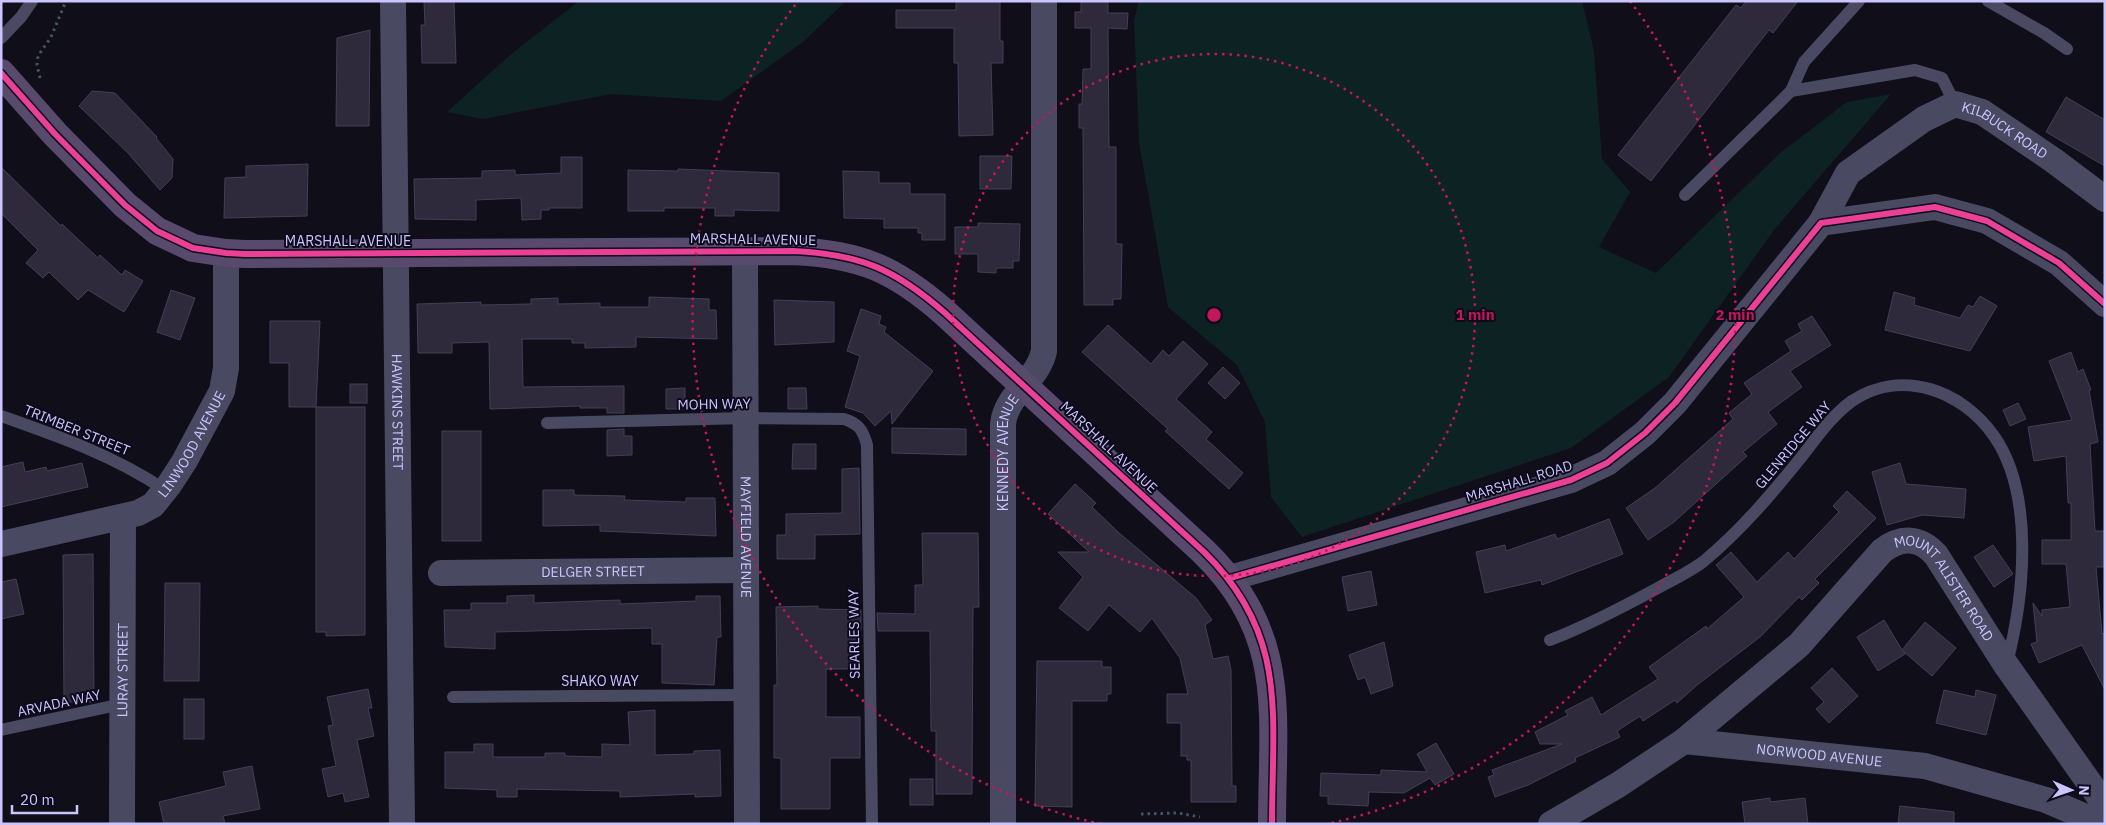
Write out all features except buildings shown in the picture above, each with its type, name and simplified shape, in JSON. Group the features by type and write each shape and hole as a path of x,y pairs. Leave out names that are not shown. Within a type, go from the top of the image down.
{"main road":[{"name":"MARSHALL AVENUE","path":"1,73 54,134 141,219 174,241 193,248 226,254 745,251 825,253 863,261 906,281 926,296 1230,578 1250,609 1259,628 1269,667 1272,824"}],"street":[{"name":"HAWKINS STREET","path":"393,1 402,824"},
{"name":"KENNEDY AVENUE","path":"1003,824 1002,424 1006,408 1037,370 1044,352 1044,1"},
{"name":"KILBUCK ROAD","path":"1821,224 1848,173 1924,120 1955,104 1982,112 2054,160 2105,199"},
{"path":"1821,224 1934,207 1987,221 2059,263 2105,304"},
{"name":"MARSHALL ROAD","path":"1230,578 1571,480 1607,463 1644,433 1675,403 1821,224"},
{"name":"MAYFIELD AVENUE","path":"745,251 746,824"},
{"name":"LINWOOD AVENUE","path":"1,544 123,517 146,510 164,490 184,462 225,380 226,254"},
{"name":"LURAY STREET","path":"122,824 123,517"},
{"name":"MOUNT ALISTER ROAD","path":"1684,741 1799,645 1882,551 1900,540 1920,542 1936,555 2006,665 2105,805"},
{"name":"DELGER STREET","path":"441,573 746,570"},
{"path":"1551,824 1618,785 1684,741"},
{"name":"NORWOOD AVENUE","path":"1684,741 1925,766 2046,800 2102,824"}],"lane":[{"path":"1,38 21,17 32,1"},
{"path":"1685,195 1791,91 1804,62 1859,1"},
{"path":"1988,1 2068,49"},
{"path":"1791,91 1915,70 1942,78 1955,104"},
{"name":"GLENRIDGE WAY","path":"1550,640 1592,624 1703,562 1756,512 1842,409 1874,390 1916,385 1948,396 1976,415 1996,439 2009,468 2018,506 2023,555 2022,591 2006,665"},
{"name":"TRIMBER STREET","path":"1,416 78,444 142,474 164,490"},
{"name":"MOHN WAY","path":"547,423 746,418 844,419 856,423 863,432 867,445"},
{"name":"SEARLES WAY","path":"867,445 872,824"},
{"name":"SHAKO WAY","path":"453,697 746,695"},
{"name":"ARVADA WAY","path":"1,730 122,704"}],"path":[{"path":"41,83 37,65 38,56 51,37 66,1"},
{"path":"1141,814 1178,813 1200,817"}],"green space":[{"path":"579,1 846,1 803,42 721,101 611,94 483,119 447,112 510,55"},
{"path":"1139,1 1582,1 1594,51 1602,159 1630,192 1599,247 1656,273 1780,153 1847,102 1891,94 1774,230 1669,377 1571,448 1302,537 1271,497 1265,422 1237,365 1168,307 1139,142 1134,21"}],"cycle path":[{"path":"1,73 55,134 125,205 157,231 193,248 245,254 793,251 857,260 893,275 910,285 945,313 1204,552 1231,583 1250,614 1263,646 1270,678 1273,712 1272,824"},
{"path":"1230,578 1571,480 1607,463 1645,433 1675,403 1821,223 1935,207 1987,221 2059,263 2105,304"}]}
